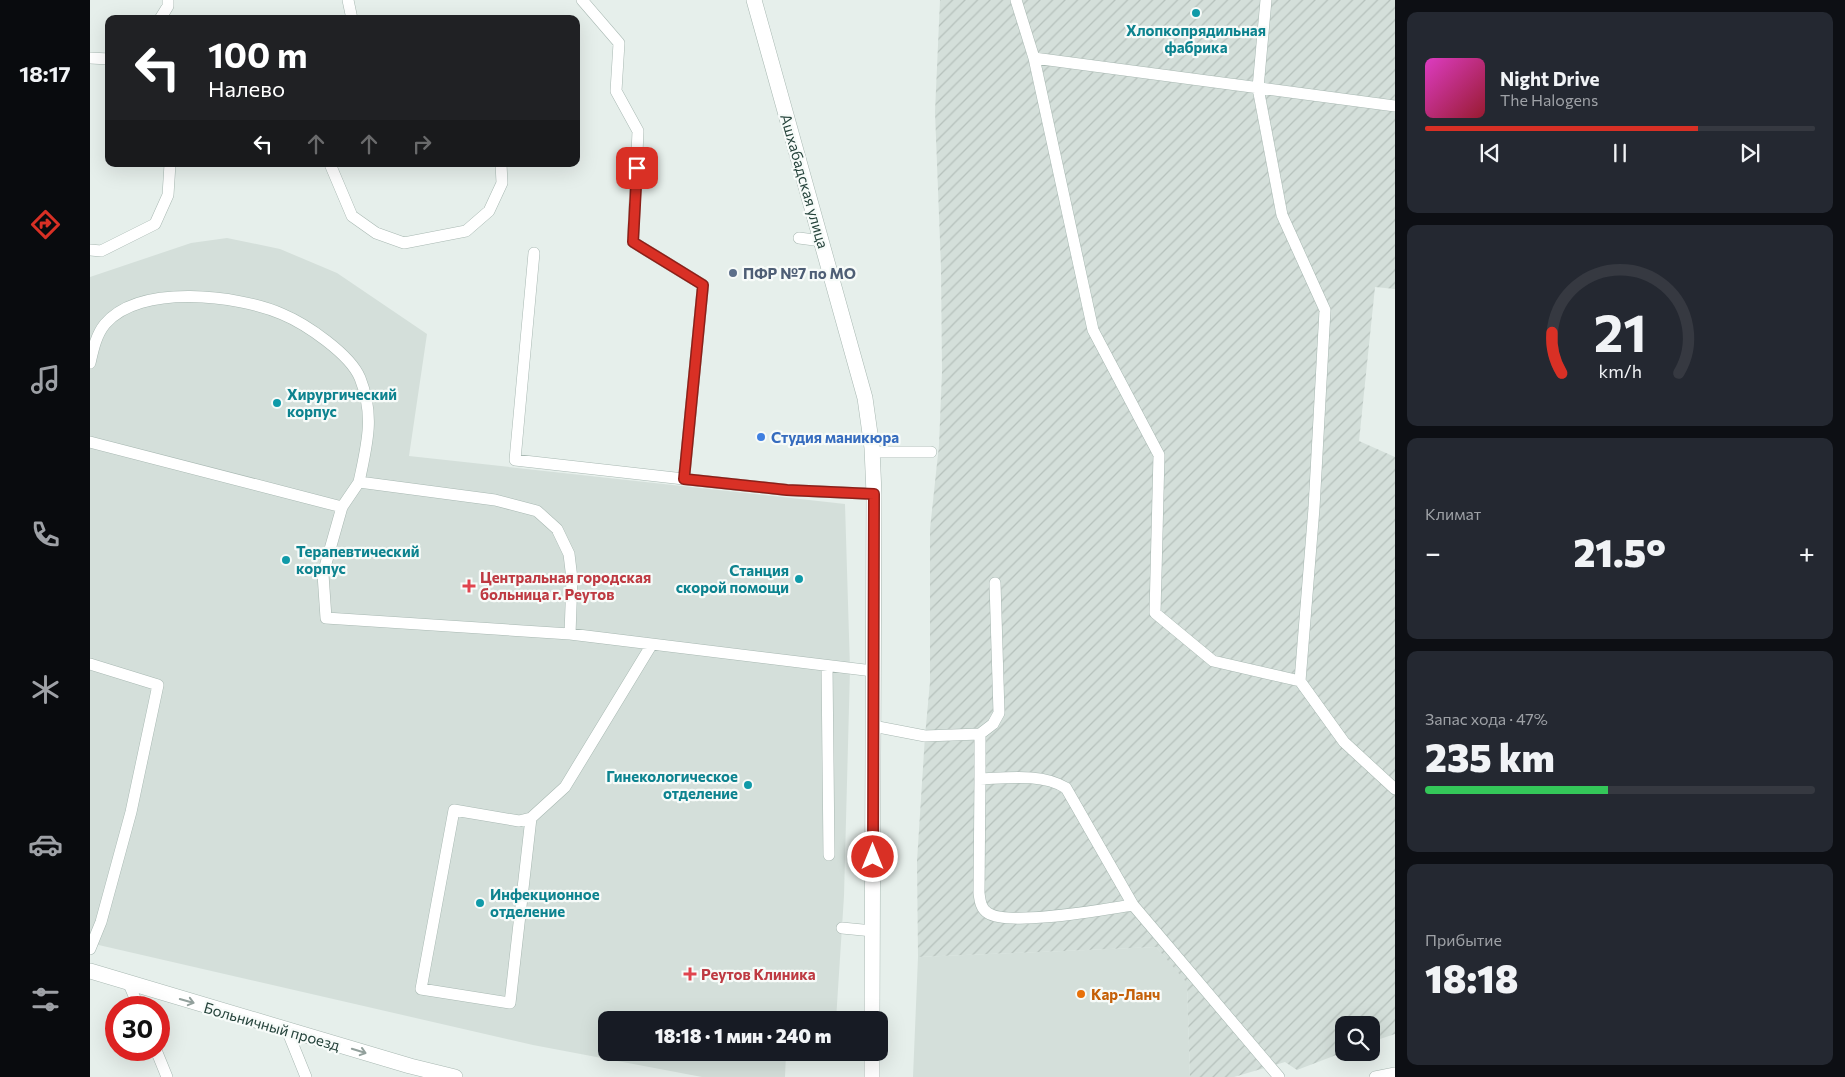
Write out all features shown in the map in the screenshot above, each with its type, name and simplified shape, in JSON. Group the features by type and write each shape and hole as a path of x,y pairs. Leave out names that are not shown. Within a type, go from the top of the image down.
{"street":[{"name":"Ашхабадская улица","path":"754,0 864,398 872,452 874,494 872,1011"},
{"name":"Больничный проезд","path":"90,971 287,1030 412,1072 455,1077"},
{"path":"872,1061 872,1077"}],"lane":[{"path":"162,15 168,6 168,0"},
{"path":"348,0 351,15"},
{"path":"582,0 619,42 616,91 638,131 633,242 703,285 684,479"},
{"path":"1016,0 1034,58 1093,330 1159,455 1155,613 1213,661 1300,681"},
{"path":"1266,0 1258,88 1282,215 1325,310 1314,508 1300,681 1344,742 1395,789"},
{"path":"90,58 105,59"},
{"path":"1034,58 1395,106"},
{"path":"90,250 101,251 155,224 168,195 170,167"},
{"path":"331,167 352,216 376,232 404,243 466,232 488,211 502,183 501,167"},
{"path":"800,238 822,241"},
{"path":"534,253 515,460 787,490 874,494"},
{"path":"90,363 94,345 105,324 125,308 158,298 191,295 248,304 282,314 339,350 359,376 369,406 368,441 359,482 342,507 323,574 326,618 570,634 873,671"},
{"path":"90,442 342,507"},
{"path":"872,452 930,452"},
{"path":"359,482 495,500 537,511 556,529 569,554 572,579 570,634"},
{"path":"873,726 925,736 980,734 993,724 999,713 995,583"},
{"path":"531,818 510,1003 420,988 454,810 519,821 531,818 565,787 652,644"},
{"path":"90,664 158,685 131,812 101,922 90,948"},
{"path":"827,666 829,855"},
{"path":"980,734 979,893 980,904 987,913 1001,919 1067,915 1133,905"},
{"path":"980,779 1045,779 1057,782 1066,788 1133,905 1279,1077"},
{"path":"842,928 872,931"},
{"path":"129,984 134,996"},
{"path":"287,1030 306,1077"},
{"path":"160,1061 167,1077"},
{"path":"1375,1077 1395,1073"}],"shaded area":[{"path":"940,0 1395,0 1395,289 1375,287 1359,441 1395,457 1395,1034 1380,1039 1380,1016 1335,1016 1335,1055 1297,1070 1285,1062 1234,1077 1190,1077 1187,983 1156,947 918,957 917,861 930,682 930,529 939,445 942,372 941,267 935,112"},
{"name":"Центральная городская больница г. Реутов","path":"227,238 280,249 337,273 427,334 409,456 845,504 850,669 844,896 837,1011 598,1011 598,1057 533,1045 90,943 90,277 191,243"},
{"path":"1156,947 1187,982 1190,1077 913,1077 918,957"},
{"name":"Центральная городская больница г. Реутов","path":"618,1061 786,1061 785,1077 702,1077"}],"place":[{"name":"Хлопкопрядильная фабрика","path":"1196,13"},
{"name":"ПФР №7 по МО","path":"733,273"},
{"name":"Хирургический корпус","path":"277,403"},
{"name":"Студия маникюра","path":"761,437"},
{"name":"Терапевтический корпус","path":"286,560"},
{"name":"Станция скорой помощи","path":"799,579"},
{"name":"Центральная городская больница г. Реутов","path":"469,586"},
{"name":"Гинекологическое отделение","path":"748,785"},
{"name":"Инфекционное отделение","path":"480,903"},
{"name":"Реутов Клиника","path":"690,974"},
{"name":"Кар-Ланч","path":"1081,994"}],"route":[{"path":"637,168 633,242 703,285 684,479 787,490 874,494 873,857"}]}
